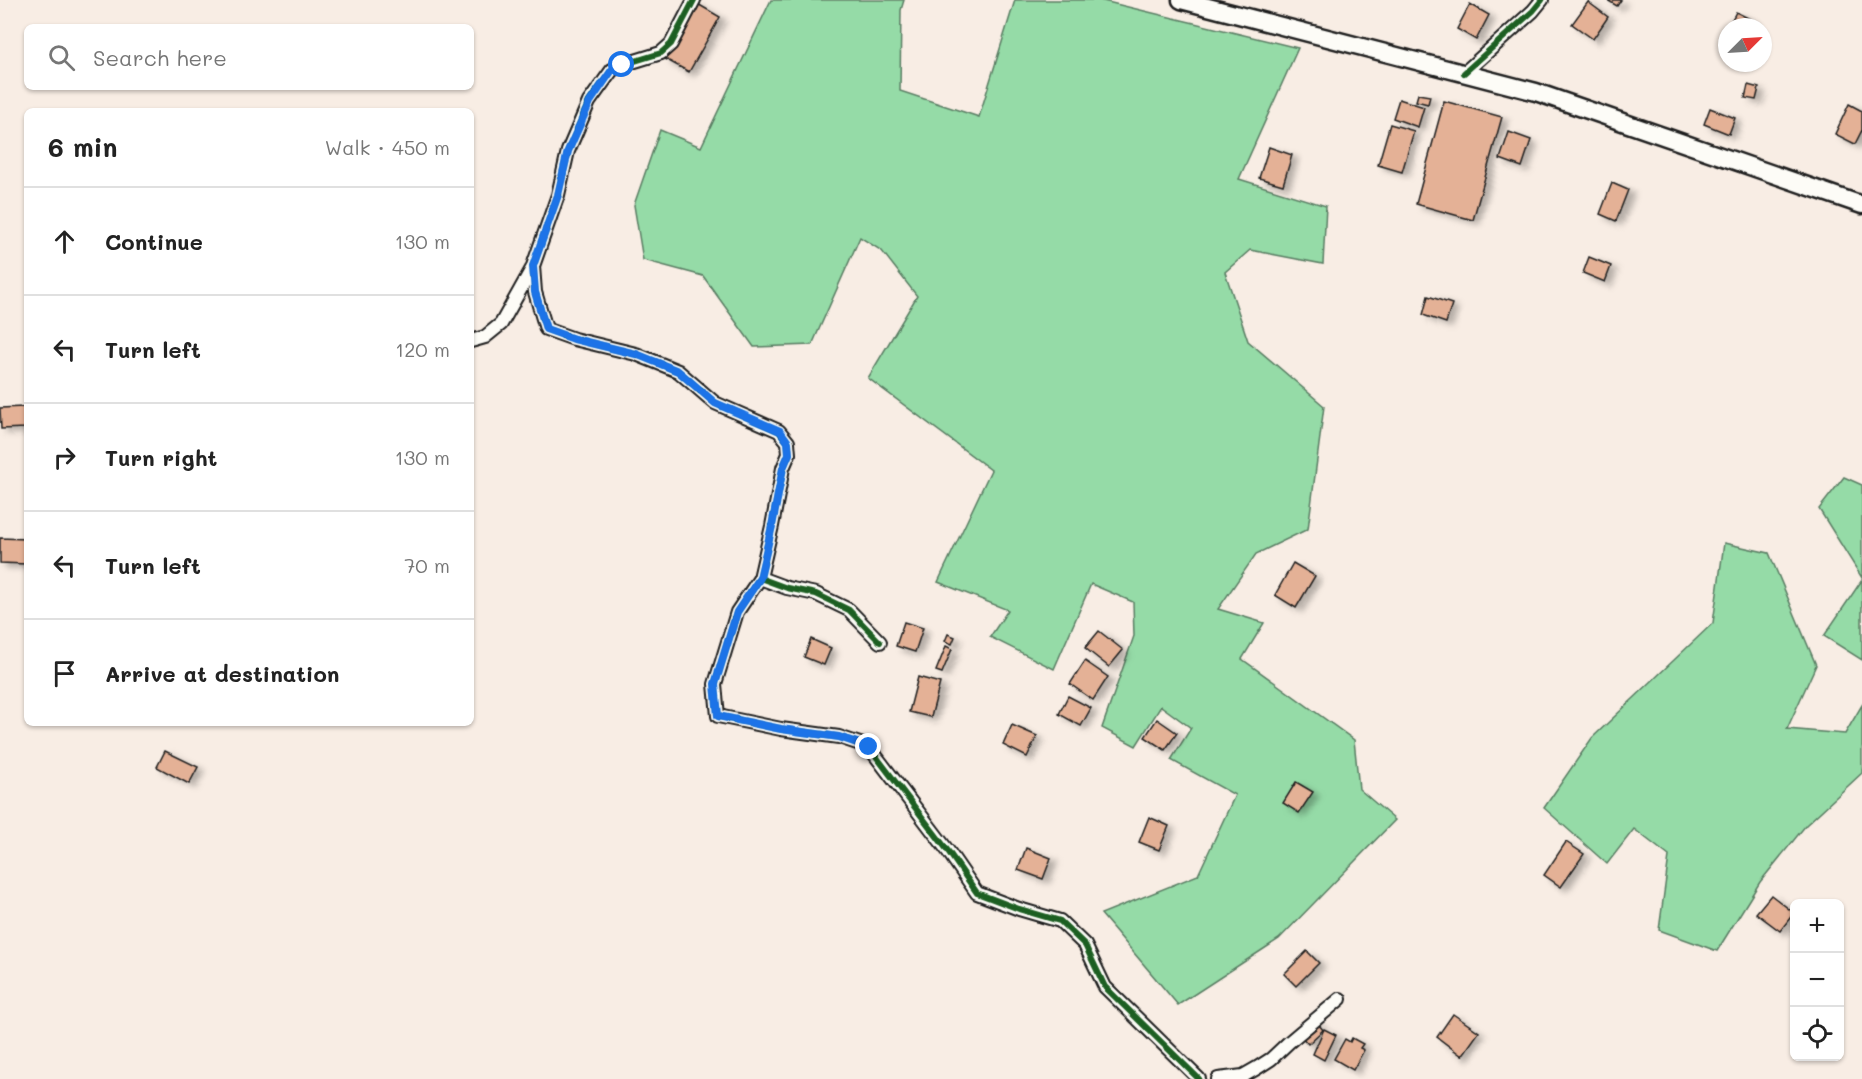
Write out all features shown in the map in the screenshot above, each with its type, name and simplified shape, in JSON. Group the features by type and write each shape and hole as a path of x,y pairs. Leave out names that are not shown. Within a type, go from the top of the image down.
{"main road":[{"path":"1181,0 1536,92 1862,205"}],"street":[{"path":"474,340 485,337 501,324 533,266 558,195 568,151 590,102 612,70 661,53 671,44 694,0"},
{"path":"1464,73 1533,11 1542,0"},
{"path":"533,266 535,292 546,329 574,339 636,354 678,371 715,403 780,431 788,442 789,454 783,468 760,578 737,612 715,684 718,716 781,729 839,737 869,747 948,851 976,893 1060,921 1084,945 1105,987 1199,1079"},
{"path":"760,578 787,588 816,594 849,610 880,642"},
{"path":"1218,1079 1244,1076 1264,1064 1340,999"}],"green space":[{"path":"771,0 904,0 901,10 900,91 979,117 1015,0 1099,0 1298,48 1239,179 1326,206 1323,264 1250,250 1225,272 1248,341 1324,406 1308,529 1256,554 1218,609 1264,623 1242,659 1354,740 1359,789 1395,820 1279,939 1178,1005 1101,914 1198,875 1235,795 1171,760 1191,728 1161,706 1136,746 1102,728 1134,636 1133,602 1091,584 1054,669 990,637 1008,610 938,582 991,470 868,378 917,296 882,251 860,237 812,345 754,347 703,276 643,260 634,205 660,130 701,147"},
{"path":"1844,477 1862,485 1862,578 1819,509"},
{"path":"1724,543 1769,553 1816,665 1787,729 1845,734 1862,705 1862,773 1806,825 1760,882 1717,951 1659,930 1669,856 1634,829 1607,864 1544,808 1592,738 1713,623"},
{"path":"1862,580 1862,660 1824,636"}],"building":[{"path":"1607,0 1621,0 1617,6"},
{"path":"1588,2 1608,17 1593,39 1572,24"},
{"path":"696,3 720,17 689,72 665,59"},
{"path":"1470,4 1489,15 1476,40 1457,29"},
{"path":"1736,12 1748,18 1733,18"},
{"path":"1748,85 1759,88 1756,100 1745,98"},
{"path":"1418,94 1430,96 1428,104 1416,101"},
{"path":"1399,99 1424,107 1418,127 1393,118"},
{"path":"1444,101 1502,117 1473,220 1416,204"},
{"path":"1849,104 1862,111 1862,130 1855,144 1835,134"},
{"path":"1710,108 1735,118 1729,134 1704,124"},
{"path":"1390,124 1414,131 1402,172 1378,165"},
{"path":"1509,132 1531,140 1522,167 1500,159"},
{"path":"1269,147 1292,155 1283,185 1259,178"},
{"path":"1612,183 1628,190 1616,221 1600,214"},
{"path":"1589,257 1611,266 1605,282 1583,273"},
{"path":"1428,296 1452,304 1446,323 1423,315"},
{"path":"24,407 24,428 1,429 0,408"},
{"path":"0,538 24,539 24,564 0,563"},
{"path":"1293,563 1315,576 1296,608 1275,595"},
{"path":"904,622 923,628 915,652 896,646"},
{"path":"1099,631 1123,650 1109,667 1085,648"},
{"path":"948,634 955,637 952,644 945,641"},
{"path":"811,639 831,648 824,665 804,657"},
{"path":"946,646 952,649 942,673 936,671"},
{"path":"1085,661 1108,677 1093,700 1070,684"},
{"path":"918,677 940,683 931,717 909,712"},
{"path":"1068,696 1091,708 1081,726 1059,714"},
{"path":"1157,719 1177,733 1165,750 1145,737"},
{"path":"1012,725 1037,736 1027,757 1003,745"},
{"path":"165,751 198,767 189,784 157,767"},
{"path":"1296,782 1313,792 1299,813 1283,803"},
{"path":"1149,817 1169,826 1159,850 1139,842"},
{"path":"1566,842 1584,854 1561,887 1544,875"},
{"path":"1026,848 1051,858 1043,879 1018,870"},
{"path":"1771,895 1790,910 1790,918 1780,931 1756,913"},
{"path":"1307,951 1319,963 1296,986 1284,974"},
{"path":"1453,1014 1479,1032 1462,1056 1437,1037"},
{"path":"1316,1021 1323,1030 1308,1044 1300,1035"},
{"path":"1324,1029 1336,1035 1324,1060 1313,1054"},
{"path":"1352,1038 1363,1044 1360,1048 1364,1050 1353,1070 1334,1059 1345,1039 1350,1042"}],"cycle path":[{"path":"694,0 671,44 661,53 612,70 589,102 568,151 558,195 533,266 535,292 546,329 574,339 636,354 678,371 715,403 779,431 788,442 789,454 783,468 760,578 787,588 816,594 849,610 880,642"},
{"path":"1464,73 1533,11 1542,0"},
{"path":"760,578 737,612 715,684 718,716 781,729 839,737 869,747 977,893 1060,921 1085,945 1105,987 1199,1079"}],"route":[{"path":"622,65 612,70 590,102 568,151 558,195 533,266 535,292 546,329 574,339 636,354 678,371 715,403 780,431 788,442 789,454 783,468 760,578 737,612 715,684 718,716 781,729 839,737 869,747"}]}
